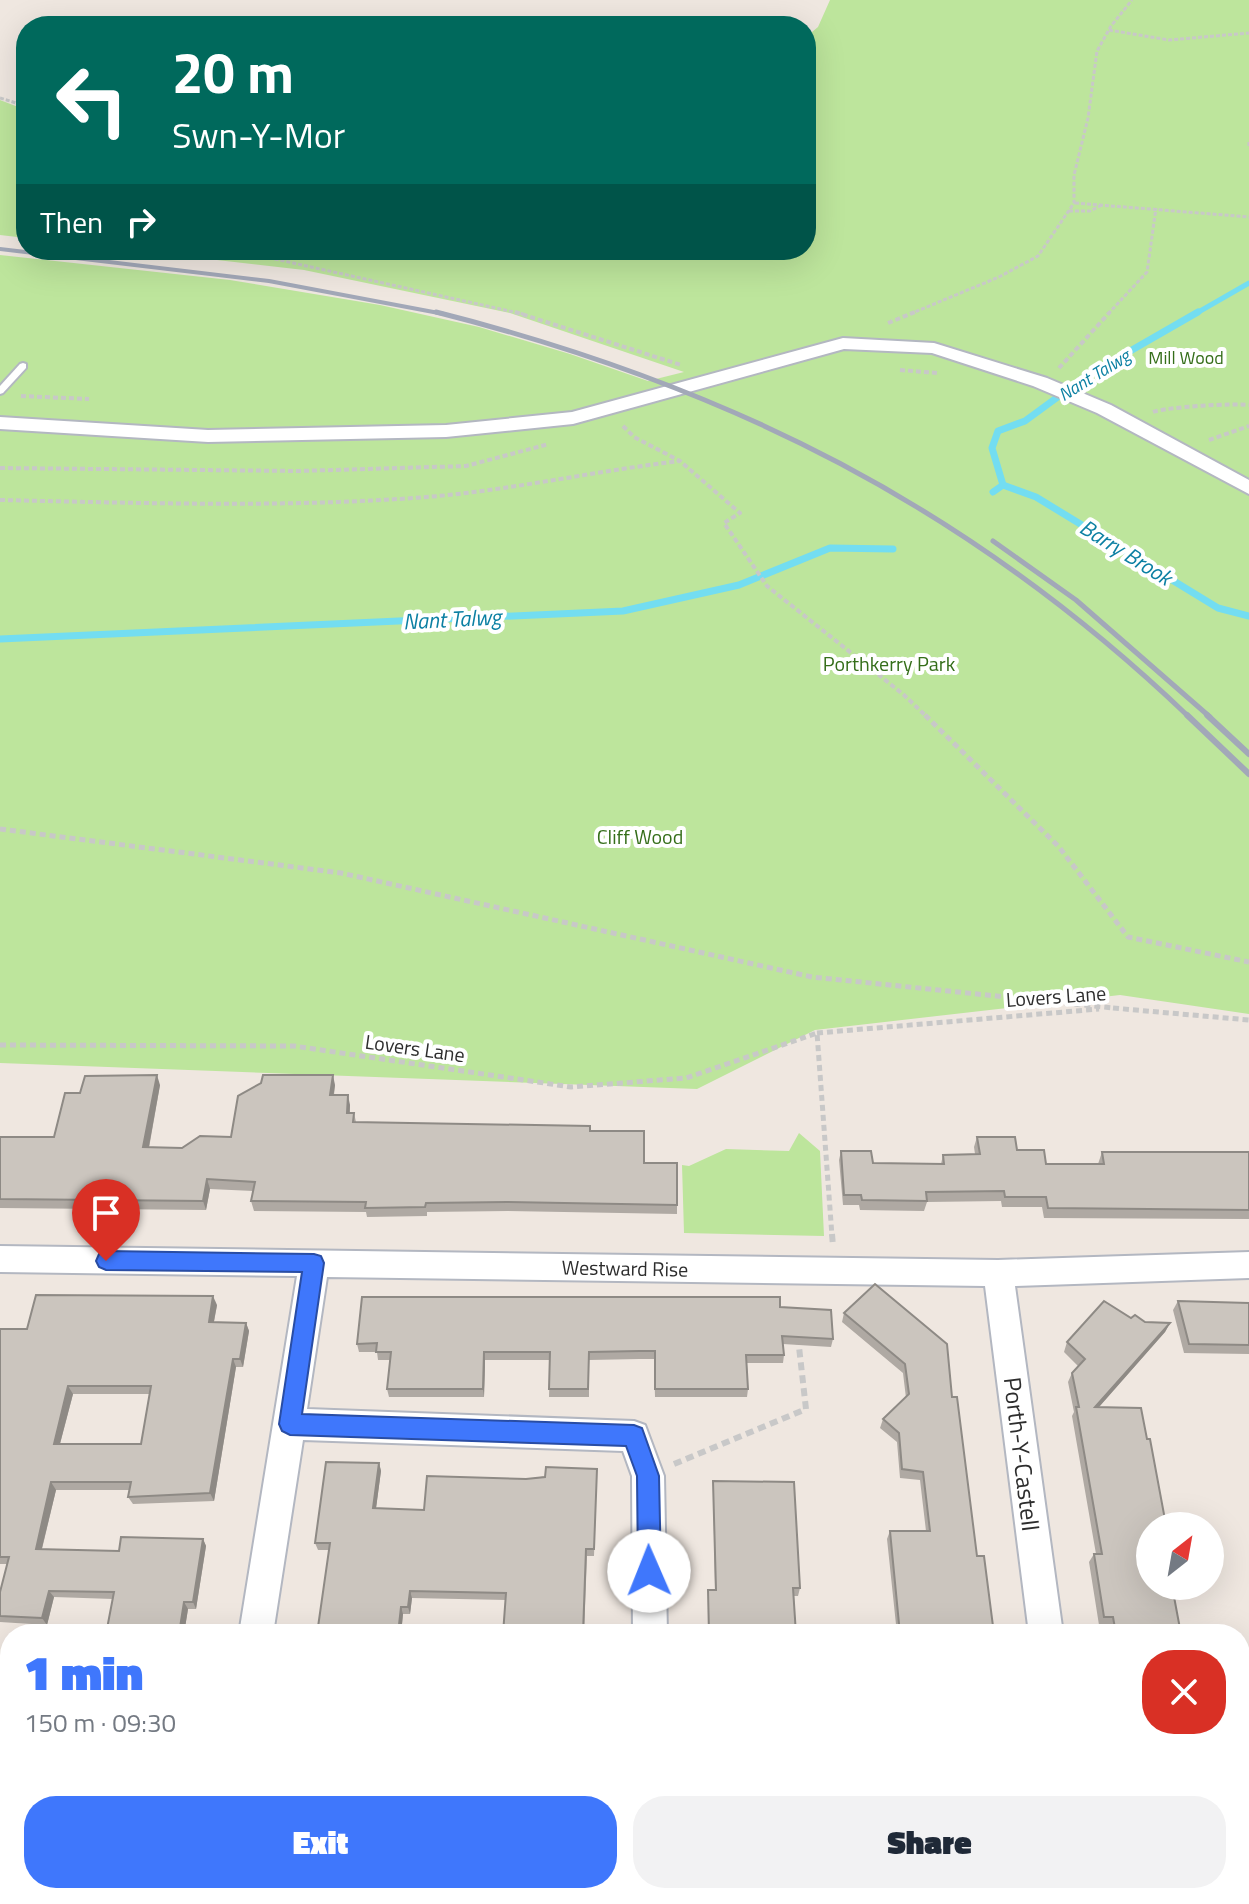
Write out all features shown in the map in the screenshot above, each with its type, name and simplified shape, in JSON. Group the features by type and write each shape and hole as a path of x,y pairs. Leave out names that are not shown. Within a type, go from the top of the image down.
{"street":[{"path":"0,423 208,436 446,431 573,418 843,343 934,348 1046,384 1131,424 1249,488"},
{"name":"Westward Rise","path":"0,1259 998,1273 1249,1265"},
{"path":"258,1624 314,1263"},
{"name":"Porth-Y-Castell","path":"998,1273 1045,1624"},
{"path":"290,1424 634,1436 648,1476 650,1624"}],"lane":[{"path":"0,391 23,366"}],"path":[{"path":"843,343 999,277 1038,256 1074,203 1074,175 1088,118 1097,51 1132,0"},
{"path":"1109,30 1169,40 1249,33"},
{"path":"1074,203 1249,217"},
{"path":"1069,211 1090,211 1103,205"},
{"path":"1046,384 1147,272 1156,208"},
{"path":"280,260 399,283 537,317 618,340 714,377"},
{"path":"1091,323 1099,326"},
{"path":"15,396 89,399"},
{"path":"1131,424 1162,407 1198,409 1226,400 1249,405"},
{"path":"605,410 634,437 680,461 740,513 724,523 767,586 915,706 1059,847 1128,937 1249,962"},
{"path":"1185,454 1223,433 1249,426"},
{"path":"0,500 241,504 426,497 534,486 680,461"},
{"path":"0,829 341,873 812,977 1113,1008"},
{"name":"Lovers Lane","path":"0,1045 294,1046 571,1087 686,1078 817,1033 1113,1008 1249,1020"},
{"path":"817,1033 835,1271"},
{"path":"648,1476 806,1409 796,1324"}],"green space":[{"name":"Porthkerry Park","path":"830,0 1249,0 1249,1014 1120,995 815,1030 697,1089 0,1063 0,255 16,257 16,260 46,260 230,280 380,305 479,327 648,381 684,372 510,313 304,270 217,260 816,260 818,27"},
{"path":"0,100 16,106 16,237 0,235"},
{"path":"799,1133 820,1151 824,1236 684,1233 682,1165 689,1166 726,1149 789,1151"}],"building":[{"path":"157,1075 143,1147 182,1148 200,1136 231,1137 238,1096 261,1083 263,1075 333,1075 330,1095 348,1095 347,1113 354,1113 353,1122 590,1126 590,1131 644,1131 644,1163 677,1163 677,1205 507,1202 426,1203 425,1207 365,1208 366,1202 251,1201 255,1182 207,1179 203,1201 0,1199 0,1137 54,1137 65,1093 80,1093 85,1076"},
{"path":"977,1137 1015,1137 1017,1150 1044,1150 1046,1164 1104,1164 1102,1152 1249,1152 1249,1210 1048,1208 1046,1197 1005,1197 1004,1191 926,1192 927,1201 862,1200 861,1195 844,1195 841,1151 871,1151 873,1163 944,1164 943,1155 980,1154"},
{"path":"875,1284 947,1344 952,1397 957,1397 977,1556 984,1556 993,1624 899,1624 890,1531 930,1531 923,1472 902,1469 899,1433 883,1419 909,1394 905,1364 844,1313"},
{"path":"36,1295 213,1296 209,1322 246,1323 240,1359 233,1359 210,1493 128,1497 131,1482 51,1482 36,1549 119,1551 121,1537 203,1539 193,1602 184,1602 181,1624 108,1624 114,1592 49,1591 42,1618 0,1616 0,1592 9,1557 0,1557 0,1329 27,1329","holes":["68,1386 151,1386 141,1444 54,1444"]},
{"path":"362,1297 780,1297 780,1307 831,1310 833,1339 782,1336 784,1355 746,1355 748,1389 655,1389 655,1351 639,1351 589,1352 588,1389 549,1389 550,1352 484,1352 483,1389 387,1389 391,1352 376,1352 377,1343 357,1344"},
{"path":"1104,1301 1131,1318 1135,1315 1145,1322 1170,1323 1095,1407 1141,1408 1164,1512 1136,1512 1136,1600 1175,1600 1179,1624 1114,1624 1113,1617 1104,1617 1094,1554 1102,1554 1072,1373 1085,1359 1067,1342"},
{"path":"1178,1301 1249,1303 1249,1345 1189,1344"},
{"path":"326,1462 379,1463 373,1508 424,1510 427,1476 526,1479 545,1477 546,1467 597,1469 594,1549 586,1549 583,1624 504,1624 506,1593 410,1591 408,1607 401,1607 399,1624 318,1624 330,1543 315,1543"},
{"path":"713,1481 794,1482 800,1588 793,1588 795,1624 709,1624 708,1590 716,1590"}],"waterway":[{"name":"Nant Talwg","path":"1195,314 1249,283"},
{"name":"Nant Talwg","path":"1003,485 992,448 998,431 1025,421 1085,377 1198,312"},
{"name":"Nant Talwg","path":"993,492 1003,485"},
{"name":"Barry Brook","path":"1003,485 1036,497 1218,608 1249,616"},
{"name":"Nant Talwg","path":"0,639 623,611 739,585 830,548 893,549"}],"railway":[{"path":"0,249 16,251"},
{"path":"92,260 269,281 441,314"},
{"path":"436,312 441,314"},
{"path":"441,314 543,342 646,377 745,417 840,464 932,516 1020,576 1106,642 1189,717"},
{"path":"993,541 1076,600 1210,717"},
{"path":"1187,715 1249,774"},
{"path":"1207,715 1249,754"}],"route":[{"path":"106,1261 314,1263 290,1424 634,1436 648,1476 649,1571"}],"park label":[{"name":"Mill Wood","path":"1186,357"},
{"name":"Cliff Wood","path":"640,836"}]}
